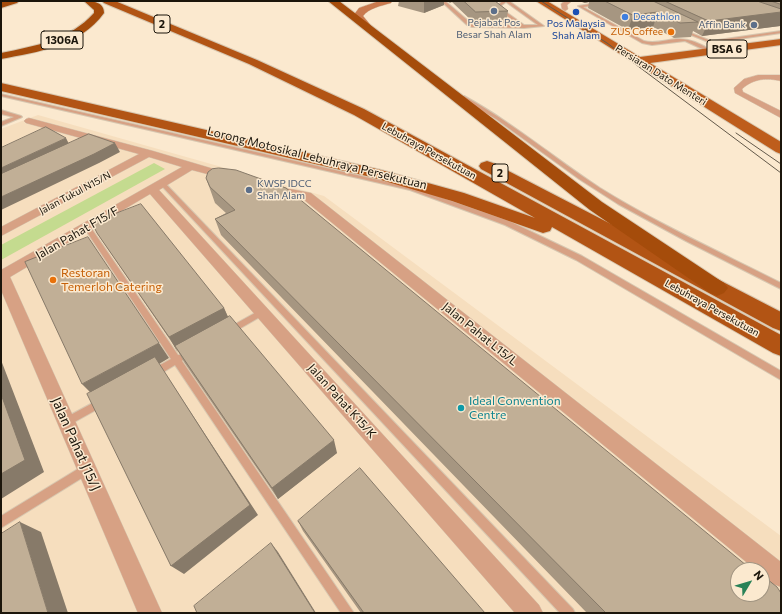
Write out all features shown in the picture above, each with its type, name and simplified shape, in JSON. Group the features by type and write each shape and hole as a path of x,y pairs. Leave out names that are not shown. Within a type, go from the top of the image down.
{"highway":[{"path":"1,4 9,1"},
{"path":"1,4 14,1"},
{"path":"90,1 99,4 124,4"},
{"name":"1306A","path":"1,56 33,49 59,41 79,32 95,20 100,13 99,9 90,1"},
{"name":"Lebuhraya Persekutuan","path":"107,1 124,4 277,61 329,84 781,322"},
{"path":"334,2 596,206 717,288"},
{"name":"Lebuhraya Persekutuan","path":"124,4 314,89 359,112 781,346"},
{"path":"8,93 375,173 465,199 611,252"}],"main road":[{"path":"357,7 374,1"},
{"path":"334,2 357,7 388,1"},
{"name":"Persiaran Dato Menteri","path":"541,1 648,63 781,149"},
{"name":"Persiaran Dato Menteri","path":"552,1 567,5 620,41 648,63 684,70 781,138"},
{"path":"357,7 358,16 368,28"},
{"name":"BSA 6","path":"648,63 709,54 779,40"},
{"path":"620,41 651,52 684,70"},
{"path":"648,63 684,70 709,54"}],"street":[{"path":"781,78 769,77 750,79 738,88 740,93 781,115"},
{"name":"Jalan Pahat L15/L","path":"29,122 93,140 149,153 256,184 307,196 388,267 781,576"},
{"path":"44,136 58,130"},
{"name":"Jalan Tukul N15/N","path":"1,232 149,153"},
{"path":"157,186 191,166"},
{"name":"Jalan Pahat F15/F","path":"1,276 157,186"},
{"name":"Jalan Pahat K15/K","path":"157,186 262,312 531,613"},
{"name":"Jalan Pahat J15/J","path":"1,276 150,613"}],"lane":[{"path":"443,1 472,26 524,27 542,26 506,1 498,7 524,27"},
{"path":"604,1 603,3 580,6 643,42 688,41 709,54"},
{"path":"679,28 709,42 779,40"},
{"path":"446,90 484,108 598,190 645,217 781,286"},
{"name":"Lorong Motosikal Lebuhraya Persekutuan","path":"8,93 412,190 507,224 579,258 781,376"},
{"path":"1,112 19,117 1,124"},
{"path":"256,184 292,202"},
{"path":"157,186 569,613"},
{"path":"87,227 348,613"},
{"path":"223,334 262,312"},
{"path":"149,375 190,352"},
{"path":"66,422 108,399"},
{"path":"1,522 86,469"}],"shaded area":[{"path":"38,115 324,196 781,536 781,613 1,613 1,129"}],"green space":[{"path":"154,163 165,169 1,260 1,245"}],"building":[{"path":"464,1 495,1 508,11 476,12"},
{"path":"605,1 653,1 698,22 680,23 658,12 633,15"},
{"path":"665,1 757,1 781,9 781,12 709,21"},
{"path":"771,1 781,1 781,4"},
{"path":"46,127 66,138 1,168 1,148"},
{"path":"89,134 115,143 1,197 1,174"},
{"name":"Ideal Convention Centre","path":"219,168 236,170 286,188 742,562 730,562 730,602 770,602 770,581 777,587 781,593 781,613 606,613 215,219 235,210 210,187 206,178 208,172 212,169"},
{"path":"141,204 224,308 169,337 97,233 92,223"},
{"path":"88,237 159,343 82,384 25,262"},
{"path":"230,316 334,440 272,488 175,346"},
{"path":"155,357 250,505 171,566 87,394"},
{"path":"1,394 25,460 1,474"},
{"path":"360,468 485,613 364,613 298,521"},
{"path":"20,522 48,613 1,613 1,534"},
{"path":"271,543 315,613 197,613 194,606"}],"tram line":[{"path":"541,1 607,43 781,173"},
{"path":"736,133 781,164"}],"place":[{"name":"Pejabat Pos Besar Shah Alam","path":"494,11"},
{"name":"Pos Malaysia Shah Alam","path":"576,12"},
{"name":"Decathlon","path":"625,17"},
{"name":"Affin Bank","path":"754,25"},
{"name":"ZUS Coffee","path":"671,32"},
{"name":"KWSP IDCC Shah Alam","path":"249,190"},
{"name":"Restoran Temerloh Catering","path":"53,280"},
{"name":"Ideal Convention Centre","path":"461,408"}]}
